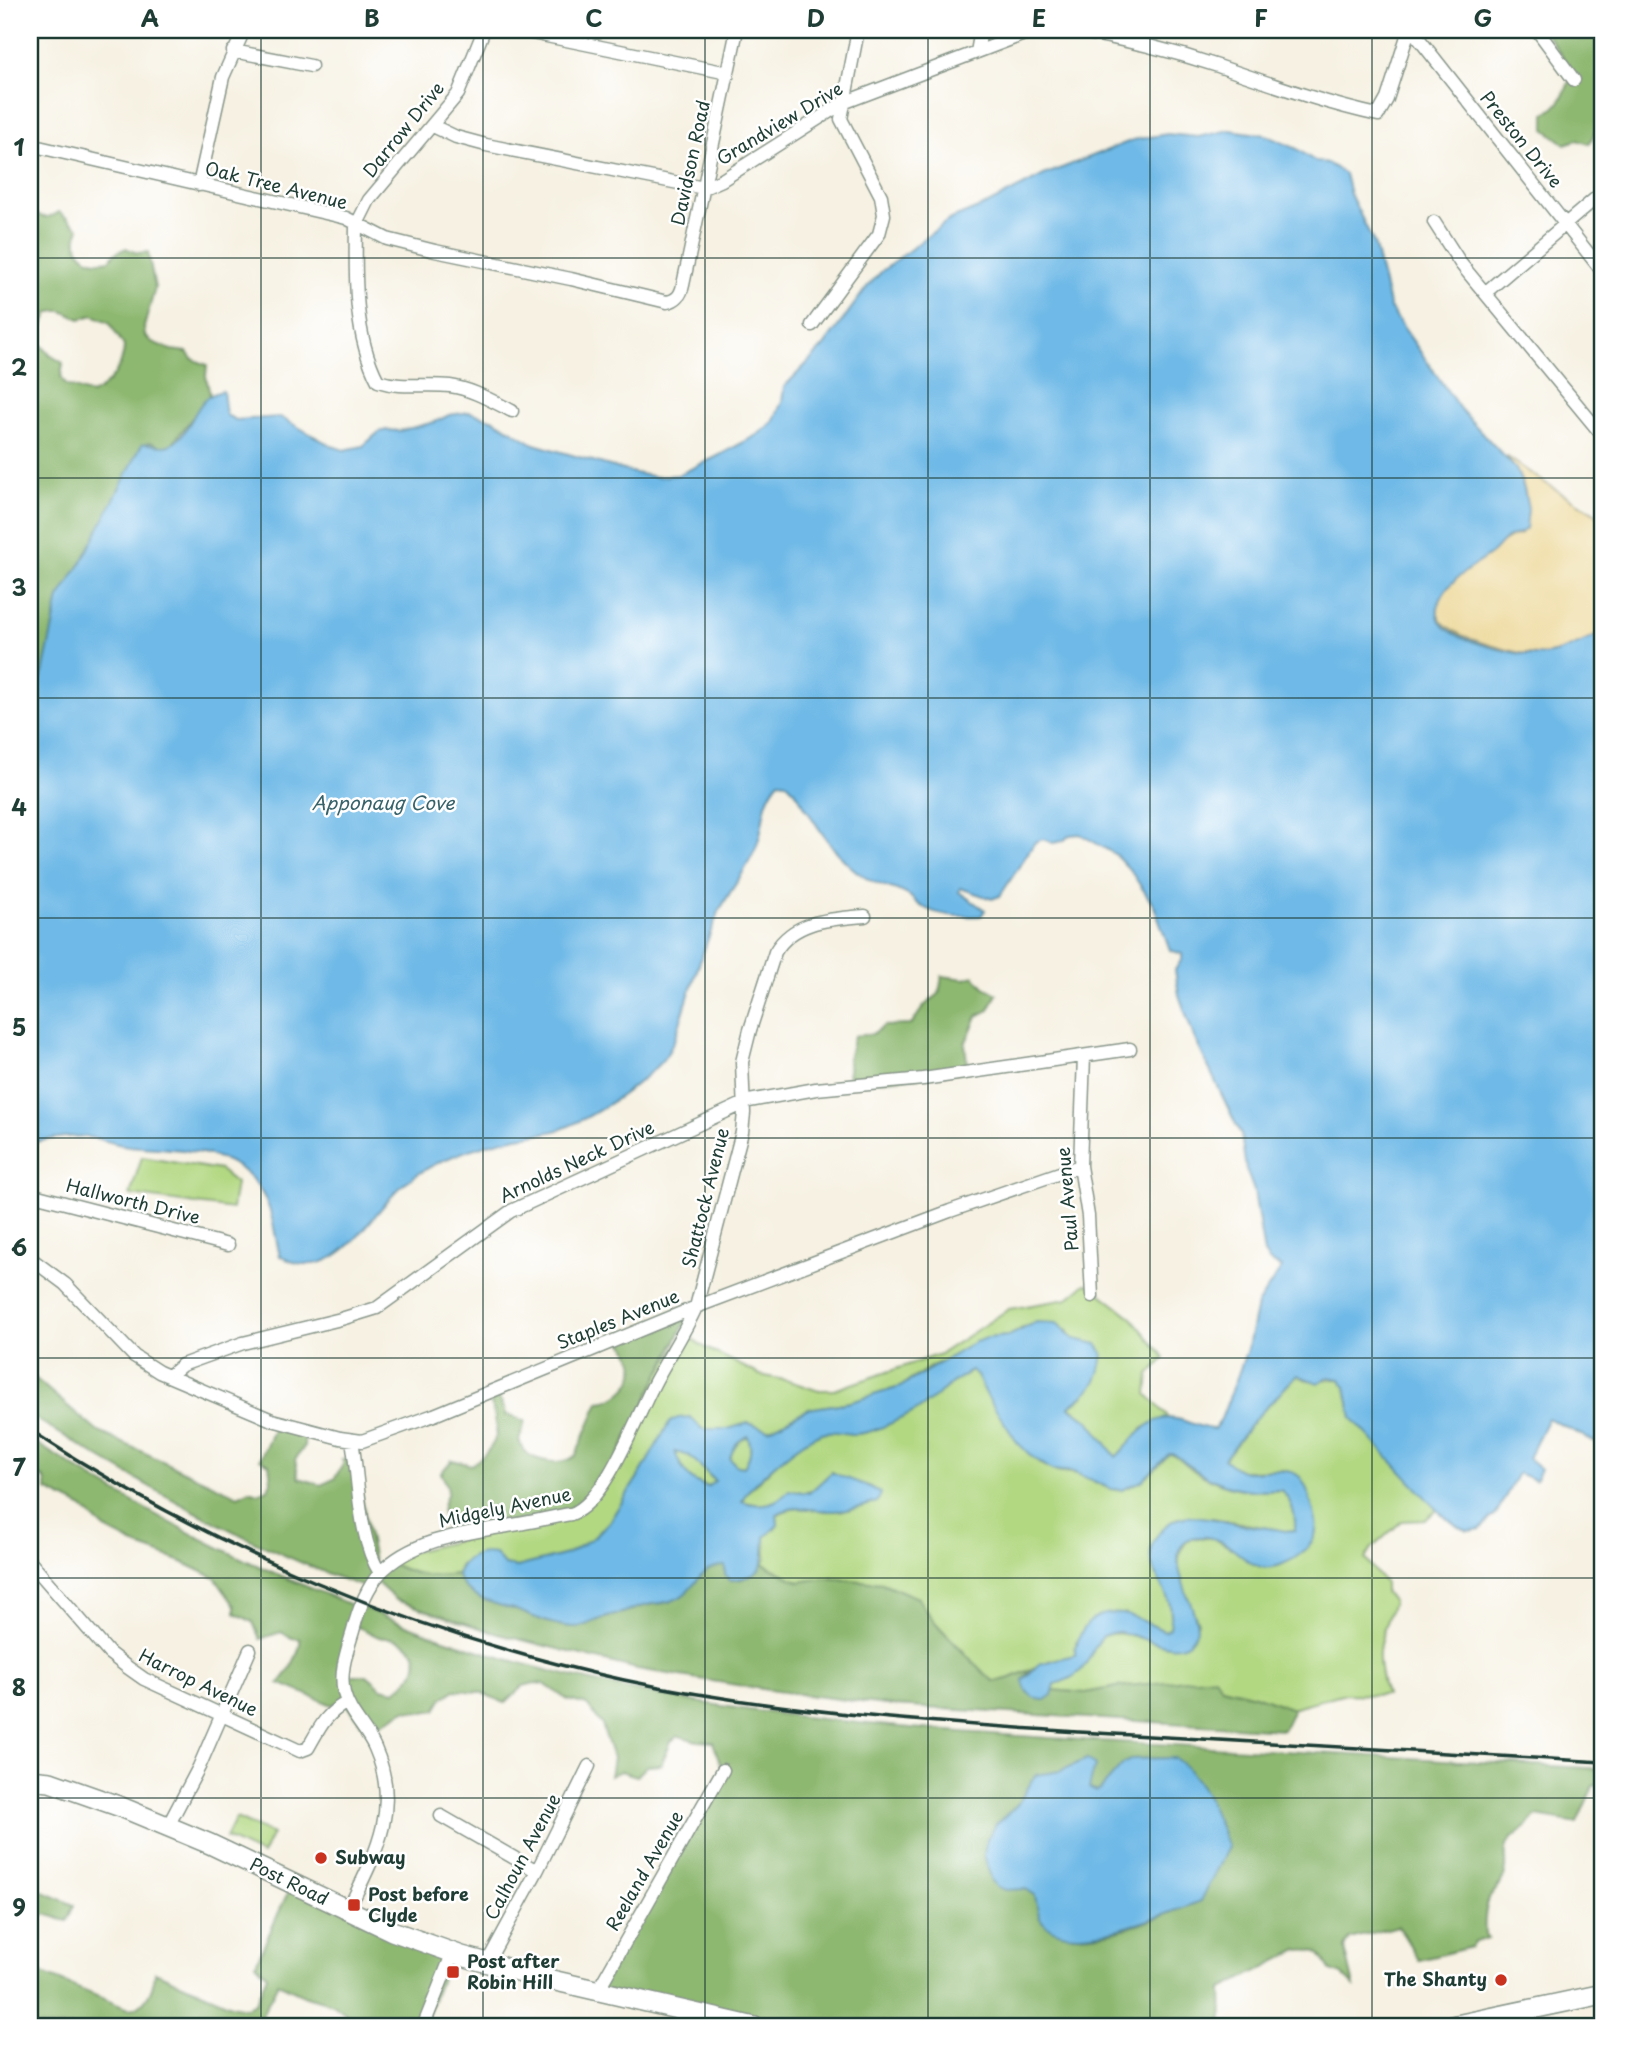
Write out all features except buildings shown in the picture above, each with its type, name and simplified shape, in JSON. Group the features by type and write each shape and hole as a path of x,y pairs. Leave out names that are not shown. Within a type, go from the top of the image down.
{"main road":[{"name":"Post Road","path":"30,1780 50,1782 168,1826 392,1931 453,1952 486,1963 755,2027"},
{"path":"1447,2027 1603,1994"}],"street":[{"path":"200,185 223,77 244,30"},
{"name":"Darrow Drive","path":"484,30 458,94 369,200 356,226 357,284 362,331 378,381 410,387 448,386 469,390 512,411"},
{"path":"517,30 728,73"},
{"name":"Davidson Road","path":"675,300 683,285 737,30"},
{"path":"812,325 879,234 884,215 881,196 841,119 858,30"},
{"path":"977,52 981,30"},
{"name":"Grandview Drive","path":"704,188 722,180 843,103 1027,33 1059,30"},
{"path":"1071,30 1167,51 1310,98 1378,115 1387,99 1410,30"},
{"name":"Preston Drive","path":"1410,30 1603,272"},
{"path":"1537,30 1574,80"},
{"path":"233,51 311,65"},
{"path":"433,126 456,137 486,145 704,188"},
{"name":"Oak Tree Avenue","path":"30,145 346,218 356,226 387,239 435,251 667,302 675,300"},
{"path":"1486,292 1603,192"},
{"path":"1434,222 1461,264 1603,436"},
{"name":"Shattock Avenue","path":"696,1307 739,1145 743,1122 741,1074 744,1051 772,958 779,943 791,931 833,919 865,916"},
{"name":"Arnolds Neck Drive","path":"169,1376 182,1364 243,1343 377,1308 511,1210 743,1104 764,1097 816,1089 923,1079 1130,1049"},
{"name":"Paul Avenue","path":"1084,1056 1080,1166 1088,1216 1091,1296"},
{"name":"Staples Avenue","path":"169,1376 272,1420 352,1440 370,1439 435,1415 696,1307 950,1211 1080,1166"},
{"name":"Hallworth Drive","path":"30,1194 229,1245"},
{"path":"30,1258 65,1284 135,1356 169,1376"},
{"name":"Midgely Avenue","path":"380,1573 397,1559 437,1540 571,1514 585,1507 617,1460 696,1307"},
{"path":"348,1910 382,1833 387,1797 376,1749 346,1703 342,1678 345,1656 360,1608 380,1573 373,1562 366,1531 352,1440"},
{"name":"Harrop Avenue","path":"30,1562 108,1653 144,1679 300,1751 309,1748 326,1718 346,1703"},
{"path":"168,1826 222,1716 250,1650"},
{"name":"Calhoun Avenue","path":"486,1963 537,1871 589,1766"},
{"name":"Reeland Avenue","path":"598,1990 723,1770"},
{"path":"441,1816 537,1871"},
{"path":"423,2027 453,1952"}],"green space":[{"path":"1549,30 1603,30 1603,116 1589,144 1577,140 1565,144 1545,129 1545,113 1560,101 1573,72 1546,33"},
{"path":"30,212 45,217 59,212 79,228 79,250 88,258 110,260 114,254 126,248 137,253 148,252 155,288 144,327 145,336 171,350 187,352 192,359 207,365 210,395 171,445 161,447 151,442 142,445 83,560 59,598 43,673 30,707 30,481 38,462 30,445","holes":["62,311 80,319 93,315 109,322 124,346 114,375 98,391 91,394 66,385 61,377 63,363 50,355 38,341 39,332 49,313"]},
{"path":"942,976 965,979 974,976 984,987 997,994 989,1010 977,1016 965,1044 968,1071 849,1084 848,1059 854,1036 872,1034 884,1026 911,1025 924,1006 939,994"},
{"path":"142,1157 220,1170 236,1183 232,1209 130,1195"},
{"path":"1085,1284 1132,1318 1165,1358 1149,1375 1147,1394 1169,1418 1143,1428 1116,1457 1089,1421 1069,1406 1084,1396 1097,1344 1074,1339 1067,1330 1025,1326 1009,1336 987,1338 928,1368 900,1387 851,1402 808,1409 769,1430 748,1423 728,1429 702,1429 690,1417 649,1460 609,1522 594,1537 567,1554 517,1567 504,1565 495,1554 461,1564 457,1574 439,1576 423,1575 392,1564 403,1554 568,1514 686,1333 700,1345 760,1375 816,1390 834,1390 940,1354 1009,1309 1067,1299"},
{"path":"692,1309 615,1462 582,1508 448,1535 442,1512 448,1491 441,1473 452,1460 471,1465 490,1449 496,1425 487,1392 496,1390 506,1414 525,1421 519,1441 529,1455 550,1462 571,1459 576,1455 599,1402 613,1398 625,1390 633,1377 634,1363 620,1337"},
{"path":"971,1371 977,1375 1018,1441 1050,1469 1077,1474 1107,1488 1119,1490 1136,1484 1169,1454 1196,1472 1226,1486 1259,1491 1281,1490 1293,1508 1295,1530 1285,1531 1213,1518 1178,1518 1166,1525 1152,1564 1169,1603 1170,1628 1165,1631 1125,1614 1076,1642 1075,1655 1051,1660 1011,1678 995,1682 983,1673 928,1614 918,1598 882,1583 825,1578 799,1582 763,1564 766,1559 765,1537 778,1525 777,1515 784,1511 798,1508 844,1510 877,1501 869,1486 832,1472 815,1488 806,1492 795,1490 776,1501 764,1504 742,1501 745,1494 781,1459 801,1443 823,1432 867,1432"},
{"path":"30,1374 97,1431 238,1496 250,1490 257,1493 268,1489 271,1481 269,1464 260,1459 277,1421 305,1429 304,1447 295,1460 299,1478 321,1485 334,1479 344,1463 342,1460 354,1458 375,1567 392,1564 423,1575 457,1574 468,1591 485,1601 543,1621 579,1627 643,1606 670,1602 682,1596 708,1569 716,1566 725,1565 725,1575 730,1580 742,1579 763,1564 799,1582 825,1578 882,1583 918,1598 940,1628 995,1682 1030,1670 1023,1680 1052,1695 1053,1690 1085,1693 1215,1677 1222,1687 1255,1695 1293,1709 1283,1730 893,1706 637,1669 498,1634 396,1600 375,1581 369,1589 280,1554 111,1465 30,1415"},
{"path":"1297,1375 1307,1380 1340,1379 1346,1387 1350,1409 1437,1510 1425,1520 1402,1521 1372,1548 1365,1559 1385,1583 1385,1592 1393,1602 1379,1648 1386,1695 1342,1694 1293,1709 1255,1695 1222,1687 1215,1678 1117,1687 1085,1693 1053,1690 1055,1684 1080,1671 1103,1636 1125,1634 1165,1645 1187,1642 1198,1622 1184,1591 1179,1557 1190,1538 1213,1538 1234,1550 1303,1553 1287,1470 1241,1471 1224,1460 1256,1418"},
{"path":"748,1436 748,1459 744,1467 737,1466 730,1459 732,1451 738,1442"},
{"path":"30,1439 189,1533 358,1608 362,1607 450,1641 540,1668 631,1690 817,1719 911,1728 1603,1769 1603,1784 1593,1786 1577,1823 1536,1816 1509,1842 1505,1874 1487,1905 1485,1934 1488,1938 1475,1942 1471,1947 1419,1960 1398,1926 1350,1939 1345,1948 1354,1986 1343,1975 1331,1971 1316,1951 1298,1950 1222,1989 1223,2027 696,2027 698,2014 598,1988 722,1769 713,1742 679,1736 671,1741 661,1765 647,1766 637,1776 620,1771 610,1776 613,1758 602,1725 587,1705 568,1700 544,1684 535,1683 523,1686 505,1703 480,1692 455,1690 443,1698 436,1710 405,1710 368,1732 345,1702 332,1705 279,1683 299,1650 300,1639 281,1632 260,1639 253,1622 235,1613 235,1606 215,1578 182,1562 138,1546 105,1529 83,1508 47,1490 45,1479 30,1471","holes":["354,1626 379,1637 395,1639 413,1650 416,1657 414,1671 395,1691 382,1688 367,1675 343,1675","1175,1758 1201,1901 1133,1926 1097,1935 1063,1933 1040,1919 1035,1895 1026,1889 996,1824 1017,1805 1036,1775 1061,1771 1087,1759 1089,1788 1095,1792 1100,1790 1123,1764 1132,1759"]},
{"path":"674,1452 692,1458 715,1481 709,1487 690,1478"},
{"path":"236,1818 272,1834 262,1855 226,1838"},
{"path":"292,1883 451,1951 423,2027 363,2027 333,2004 306,1996 278,1983 256,2027 30,2027 30,1946 33,1950 31,1966 38,1972 128,2009 144,2002 153,1985 155,1972 231,2005 245,2008 256,2002 267,1975 256,1963"},
{"path":"30,1886 74,1905 67,1921 46,1914 33,1922 30,1932"}],"sand":[{"path":"1506,456 1603,518 1603,633 1550,654 1524,654 1472,639 1455,632 1438,614 1438,603 1444,591 1457,578 1503,542 1521,534 1526,511 1525,493 1519,475"}],"water":[{"name":"Apponaug Cove","path":"1230,130 1265,135 1345,174 1350,194 1374,243 1390,308 1460,409 1516,469 1528,509 1526,529 1507,538 1451,584 1439,605 1438,615 1442,624 1474,642 1505,651 1533,655 1558,652 1603,633 1603,1446 1548,1418 1528,1458 1541,1469 1535,1480 1518,1473 1495,1516 1481,1529 1468,1531 1458,1527 1437,1510 1352,1418 1346,1387 1340,1379 1328,1377 1318,1383 1297,1375 1256,1418 1224,1459 1244,1472 1285,1471 1299,1476 1306,1488 1316,1521 1316,1532 1310,1544 1301,1554 1289,1561 1272,1567 1261,1567 1217,1540 1205,1537 1189,1539 1181,1547 1178,1558 1197,1624 1196,1632 1190,1641 1181,1646 1171,1646 1118,1632 1103,1636 1081,1671 1055,1684 1052,1695 1045,1700 1030,1694 1023,1680 1039,1664 1075,1655 1084,1629 1095,1618 1112,1613 1123,1614 1165,1631 1170,1628 1171,1608 1150,1558 1154,1542 1165,1527 1183,1517 1204,1517 1285,1531 1295,1530 1293,1508 1285,1494 1281,1490 1250,1490 1223,1484 1199,1472 1174,1454 1169,1454 1142,1481 1122,1490 1111,1489 1073,1472 1052,1470 1032,1457 1017,1442 977,1376 971,1371 918,1409 897,1420 861,1433 822,1433 802,1444 765,1473 742,1501 762,1505 779,1499 789,1490 809,1493 832,1472 871,1487 881,1494 877,1502 861,1507 833,1511 798,1508 777,1514 778,1525 765,1537 760,1569 749,1577 729,1580 725,1575 725,1566 716,1567 703,1574 688,1591 674,1600 643,1606 576,1627 549,1623 485,1601 468,1591 457,1574 467,1559 482,1553 495,1554 504,1565 517,1567 567,1554 594,1537 609,1522 669,1423 678,1418 690,1417 702,1429 728,1429 748,1423 769,1430 808,1409 851,1402 900,1387 975,1342 1009,1336 1036,1322 1057,1323 1074,1339 1097,1344 1103,1353 1100,1371 1094,1384 1069,1407 1089,1421 1116,1457 1144,1428 1160,1419 1181,1420 1214,1429 1221,1419 1248,1347 1257,1305 1282,1267 1270,1262 1264,1254 1254,1191 1246,1169 1241,1135 1194,1037 1179,995 1175,970 1182,954 1170,950 1154,906 1130,870 1116,855 1080,834 1070,835 1063,841 1053,843 1043,839 1035,842 1000,896 992,899 960,888 959,892 985,910 981,916 944,914 929,910 908,895 871,881 855,870 826,839 795,791 786,782 779,781 766,804 760,836 753,854 722,905 713,927 675,1039 657,1066 613,1101 576,1123 553,1132 489,1144 461,1153 421,1172 395,1192 353,1241 338,1254 321,1263 301,1264 280,1256 271,1215 259,1188 239,1168 225,1160 178,1149 125,1145 85,1137 30,1143 30,707 43,673 59,598 83,560 142,444 165,446 177,440 199,407 213,394 223,391 226,415 236,420 280,417 344,450 363,446 379,432 399,431 435,422 449,415 470,412 494,420 534,444 634,473 657,477 678,475 757,435 769,426 782,402 784,387 823,347 867,287 882,271 949,220 988,204 1044,175 1133,140 1167,134 1198,137","holes":["748,1436 748,1459 744,1467 737,1466 730,1459 732,1451 738,1442","675,1452 690,1456 715,1481 708,1487 695,1482 683,1469"]},
{"path":"1175,1758 1194,1776 1201,1787 1228,1847 1201,1901 1119,1929 1074,1935 1055,1931 1042,1921 1035,1895 1026,1889 1006,1890 997,1887 992,1881 984,1855 986,1841 996,1824 1017,1805 1036,1775 1061,1771 1087,1759 1095,1765 1089,1788 1095,1792 1100,1790 1123,1764 1132,1759"}],"railway":[{"path":"30,1430 169,1512 241,1549 315,1582 467,1638 624,1680 737,1700 908,1720 1603,1762"}],"place":[{"name":"Subway","path":"321,1858"},
{"name":"Post before Clyde","path":"354,1905"},
{"name":"Post after Robin Hill","path":"453,1972"},
{"name":"The Shanty","path":"1501,1980"}]}
